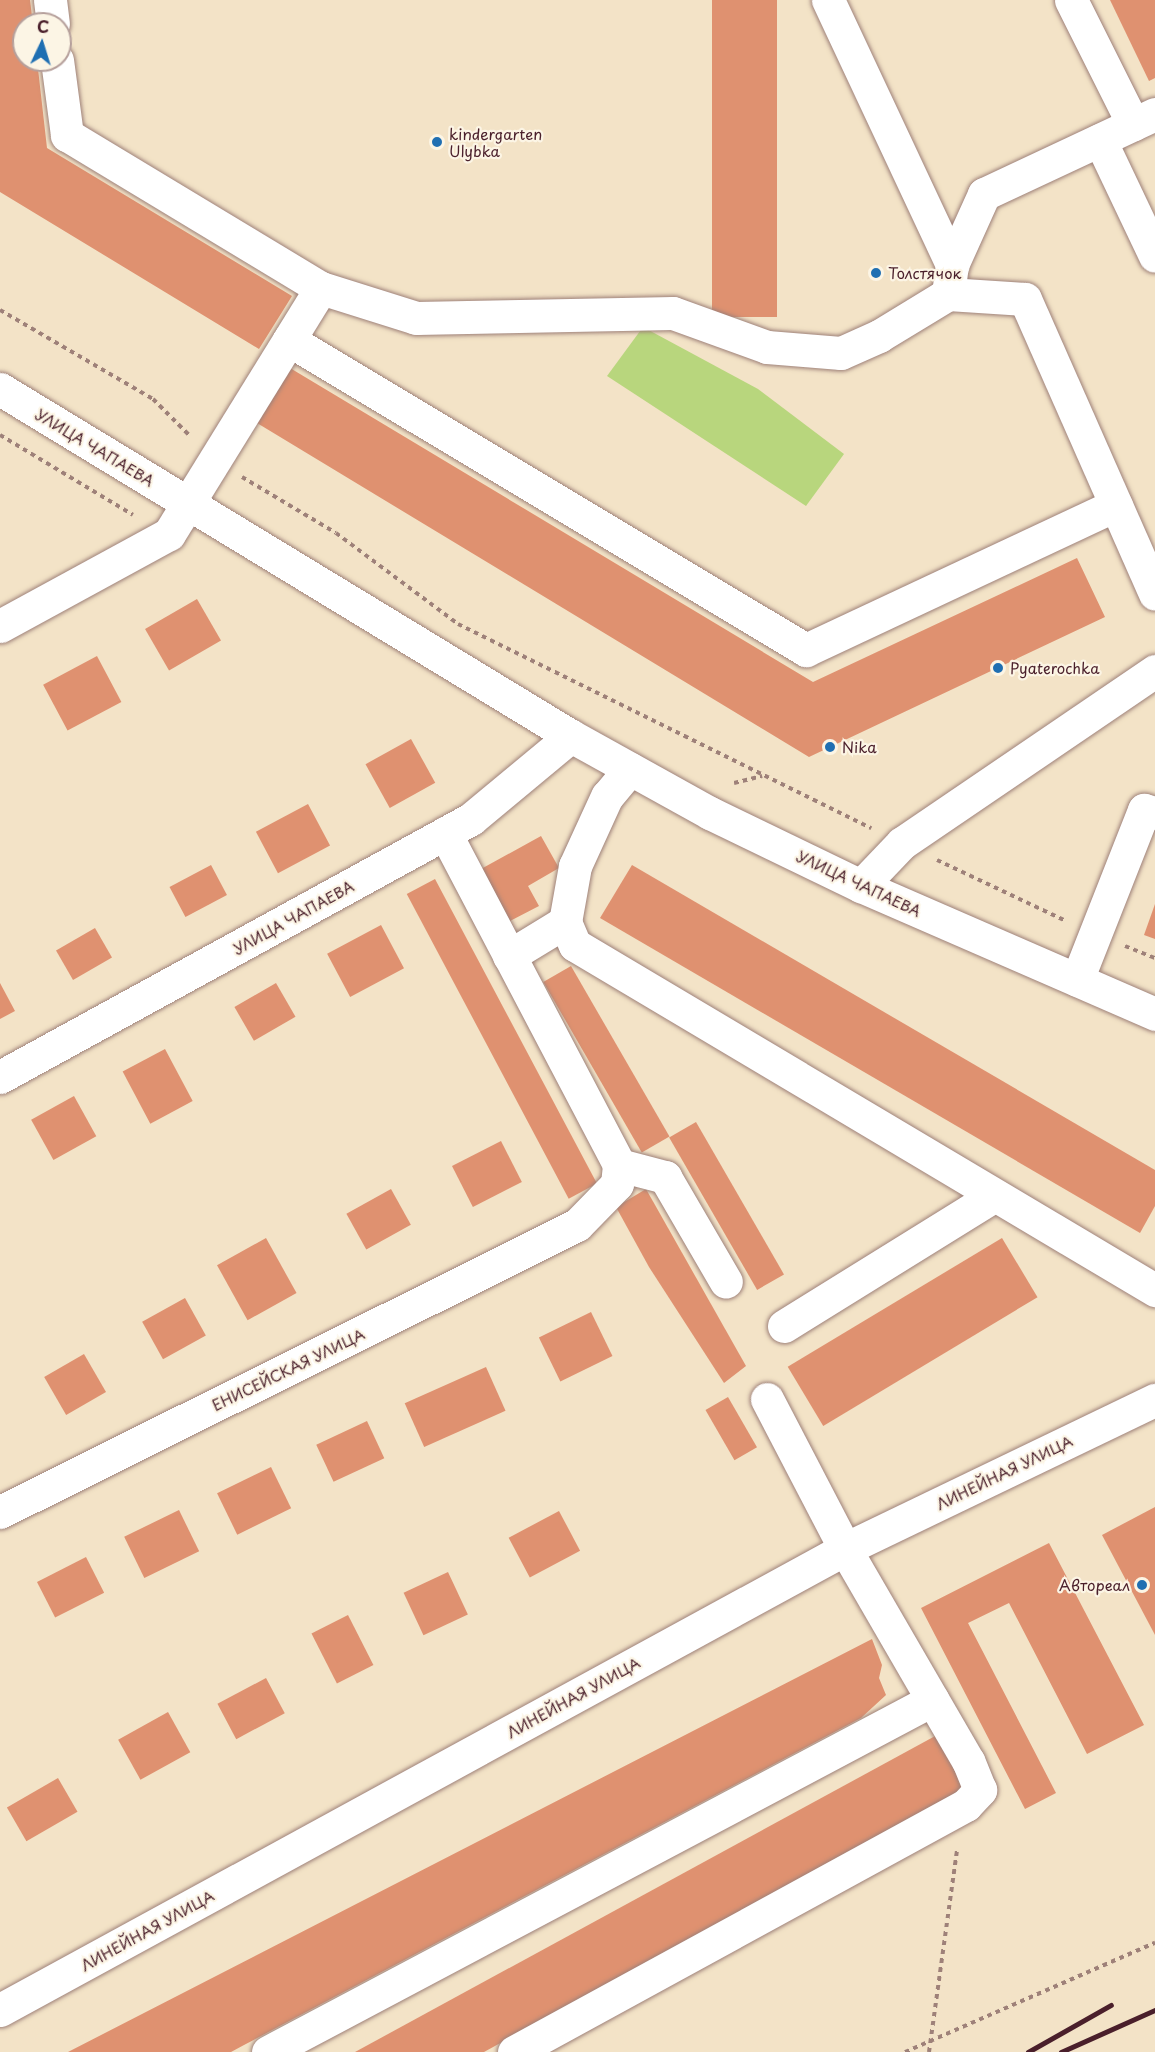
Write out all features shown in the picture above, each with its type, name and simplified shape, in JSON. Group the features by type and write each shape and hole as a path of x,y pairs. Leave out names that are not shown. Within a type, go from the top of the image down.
{"street":[{"path":"828,0 950,280"},
{"path":"59,72 67,135 321,288 416,318 673,313 767,347 841,353 879,336 950,280 984,194 1144,119 1071,0"},
{"path":"1100,140 1155,256"},
{"path":"950,280 1025,299 1155,594"},
{"path":"0,626 170,534 217,462 321,288"},
{"path":"289,340 806,650 1116,505"},
{"name":"УЛИЦА ЧАПАЕВА","path":"0,389 571,735 710,813 861,886 1155,1014"},
{"path":"861,886 902,843 1155,671"},
{"name":"УЛИЦА ЧАПАЕВА","path":"0,1077 471,819 571,735"},
{"path":"630,769 607,796 575,866 566,922 574,945 598,962 1155,1290"},
{"path":"1077,981 1144,810 1155,813"},
{"path":"445,833 619,1165 665,1178 726,1282"},
{"path":"509,957 566,922"},
{"name":"ЕНИСЕЙСКАЯ УЛИЦА","path":"0,1512 577,1225 617,1184 619,1165"},
{"path":"784,1326 994,1196"},
{"path":"514,2052 966,1805 980,1790 968,1761 845,1549 767,1399"},
{"name":"ЛИНЕЙНАЯ УЛИЦА","path":"0,2010 845,1549 1155,1400"},
{"path":"268,2052 932,1700"}],"path":[{"path":"0,310 153,399 217,462 336,533 458,624 902,843 1095,935 1155,958"},
{"path":"0,316 10,315"},
{"path":"734,783 763,776"},
{"path":"929,2052 950,1879 966,1805"},
{"path":"905,2052 1155,1943"}],"green space":[{"path":"643,327 758,389 844,454 806,506 607,376"}],"building":[{"path":"0,0 30,0 32,12 12,12 12,72 38,72 47,148 292,296 259,349 0,192"},
{"path":"712,0 777,0 777,317 712,317"},
{"path":"1110,0 1155,0 1155,78 1149,81"},
{"path":"290,368 813,682 1077,558 1105,617 809,757 257,423"},
{"path":"197,599 221,641 169,671 145,629"},
{"path":"97,656 121,702 68,731 43,685"},
{"path":"411,739 435,783 390,808 366,764"},
{"path":"308,804 330,845 278,873 256,832"},
{"path":"541,836 559,868 528,886 539,906 510,921 481,869"},
{"path":"211,865 227,895 185,917 170,887"},
{"path":"632,865 1155,1170 1155,1206 1140,1233 600,918"},
{"path":"435,879 597,1184 569,1199 407,894"},
{"path":"1155,904 1155,939 1144,935"},
{"path":"381,925 404,968 350,997 327,954"},
{"path":"95,928 112,957 73,980 56,950"},
{"path":"571,966 670,1137 642,1153 543,982"},
{"path":"0,983 15,1011 0,1019"},
{"path":"276,983 296,1017 254,1041 234,1007"},
{"path":"165,1049 193,1101 150,1124 123,1072"},
{"path":"74,1096 96,1136 53,1160 31,1120"},
{"path":"696,1122 784,1274 757,1290 669,1138"},
{"path":"501,1141 522,1182 473,1207 452,1166"},
{"path":"391,1189 411,1225 366,1250 346,1214"},
{"path":"646,1189 746,1366 724,1383 649,1267 616,1207"},
{"path":"266,1238 297,1293 248,1320 217,1265"},
{"path":"1002,1238 1038,1297 823,1426 788,1367"},
{"path":"185,1298 206,1336 163,1359 142,1322"},
{"path":"591,1312 612,1356 560,1381 539,1337"},
{"path":"84,1354 106,1392 66,1415 44,1377"},
{"path":"486,1367 506,1411 424,1447 405,1403"},
{"path":"728,1397 757,1447 734,1460 705,1410"},
{"path":"367,1421 384,1458 334,1482 316,1445"},
{"path":"271,1467 291,1508 237,1535 217,1493"},
{"name":"Автореал","path":"1155,1507 1155,1635 1102,1535"},
{"path":"179,1510 199,1551 144,1578 124,1537"},
{"path":"559,1511 580,1551 530,1577 509,1538"},
{"path":"1049,1543 1144,1725 1087,1754 1009,1603 968,1623 1056,1793 1025,1809 921,1608"},
{"path":"86,1557 104,1593 55,1618 37,1582"},
{"path":"448,1572 468,1615 423,1635 404,1593"},
{"path":"348,1615 373,1665 337,1684 311,1634"},
{"path":"872,1639 882,1665 879,1678 886,1695 861,1718 231,2052 68,2052"},
{"path":"266,1678 285,1713 236,1739 217,1704"},
{"path":"168,1712 190,1752 140,1780 118,1740"},
{"path":"937,1735 969,1788 484,2052 355,2052"},
{"path":"58,1778 78,1812 26,1841 7,1808"}],"railway":[{"path":"1028,2052 1111,2005"},
{"path":"1061,2052 1155,2010"}],"place":[{"name":"kindergarten Ulybka","path":"437,142"},
{"name":"Толстячок","path":"876,273"},
{"name":"Pyaterochka","path":"998,668"},
{"name":"Nika","path":"830,747"},
{"name":"Автореал","path":"1142,1585"}]}
